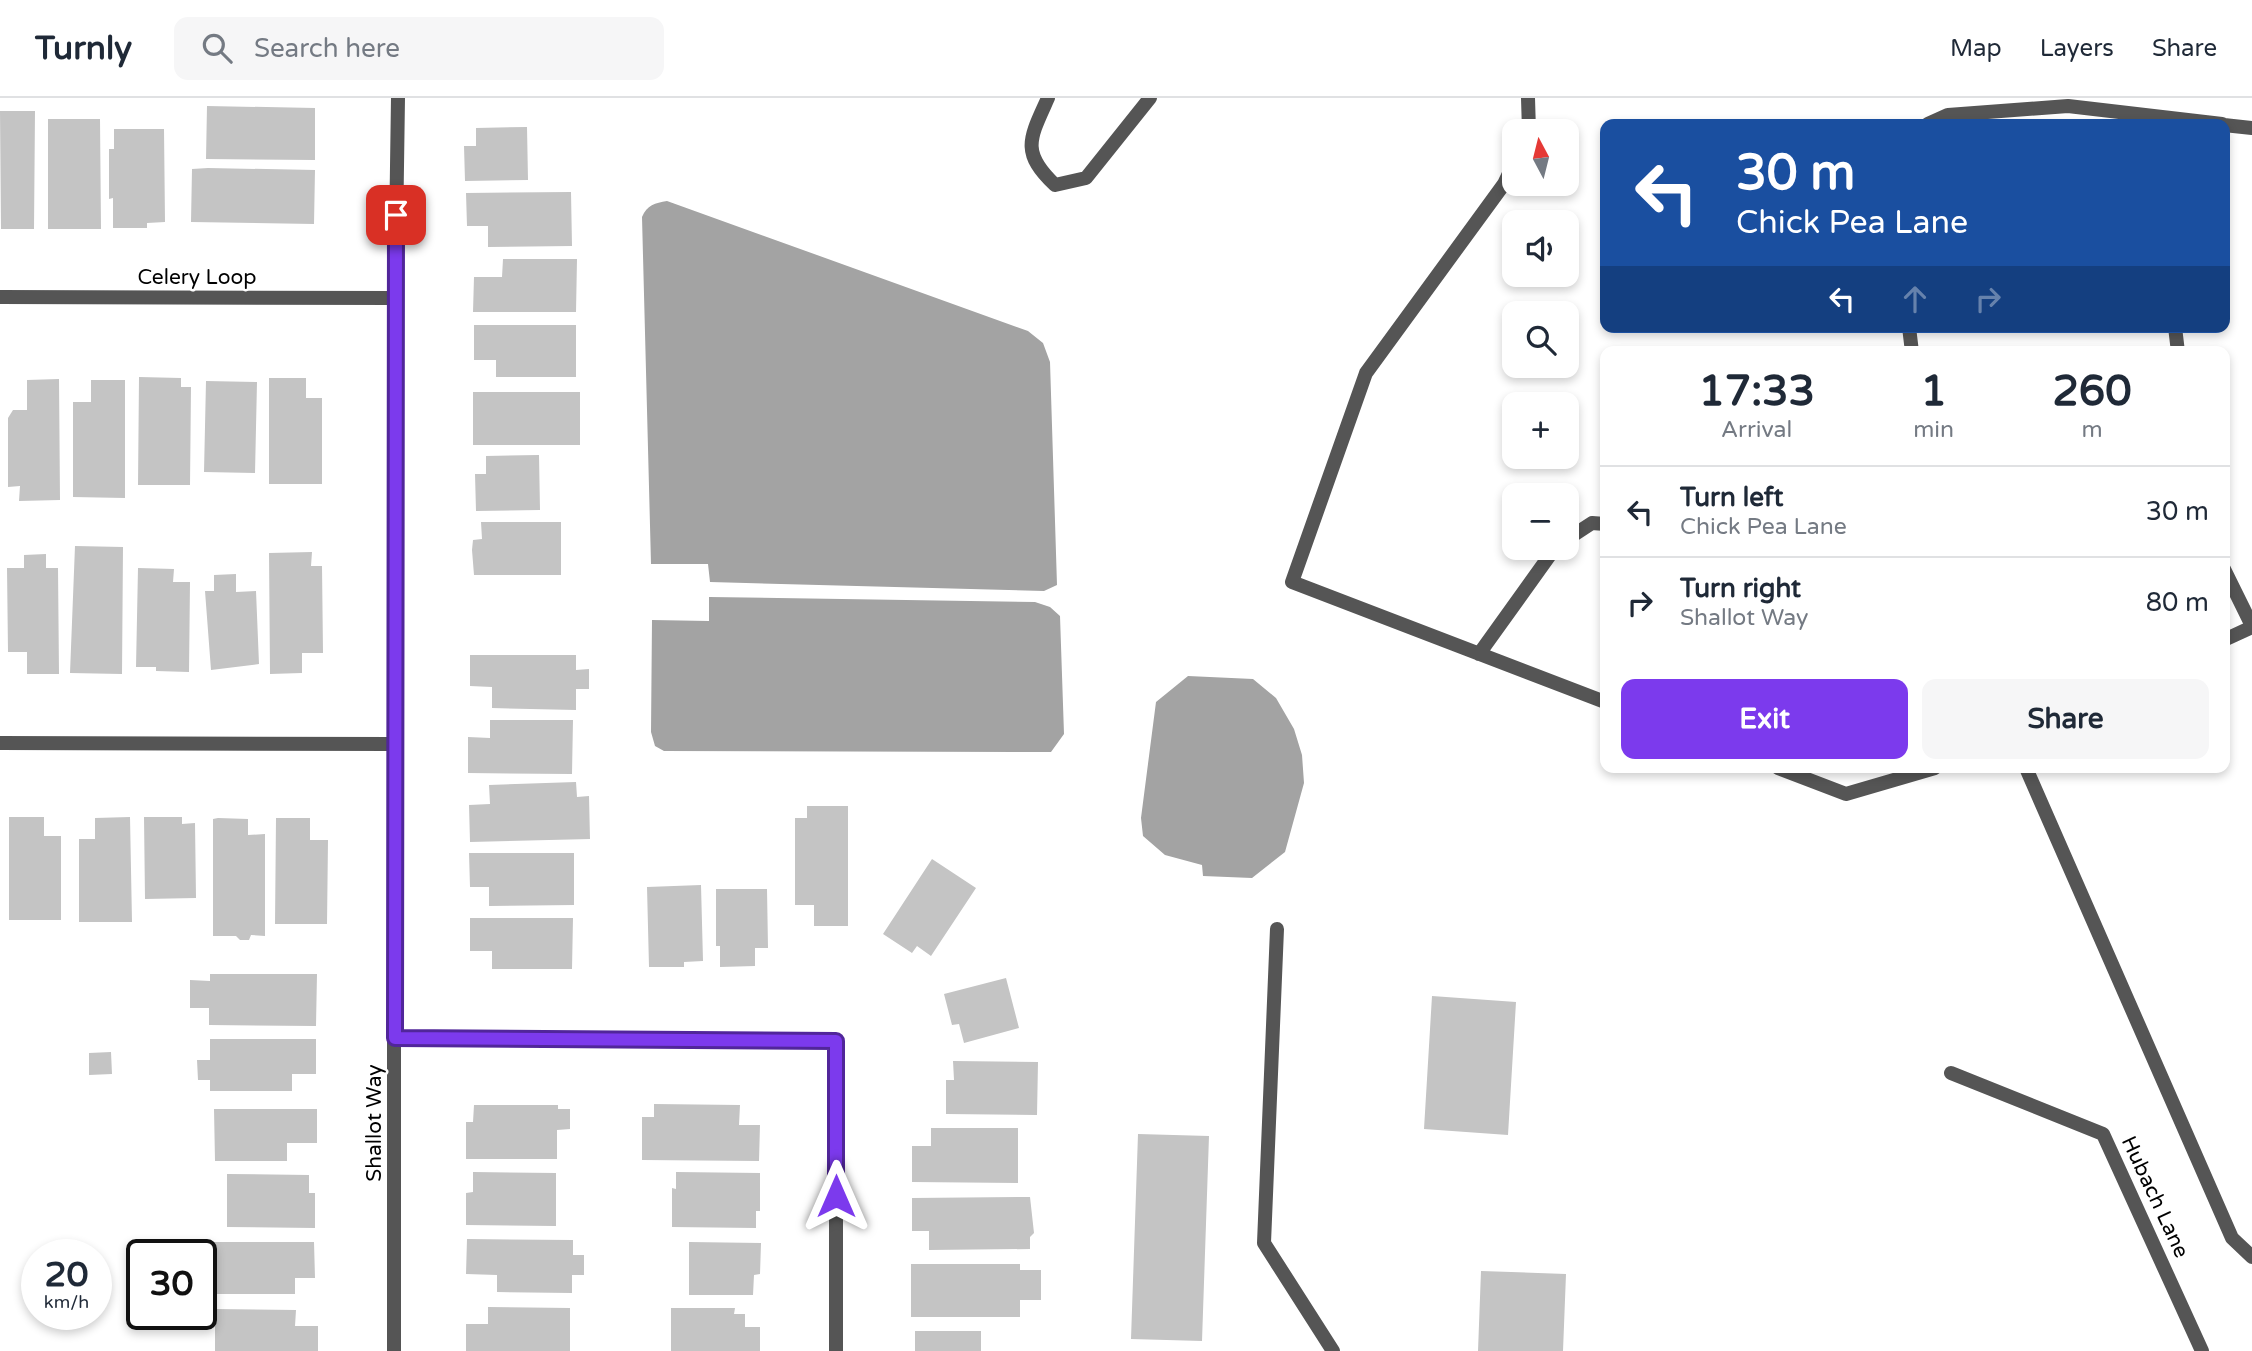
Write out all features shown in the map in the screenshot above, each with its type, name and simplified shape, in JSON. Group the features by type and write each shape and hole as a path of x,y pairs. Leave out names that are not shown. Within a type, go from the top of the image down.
{"street":[{"name":"Shallot Way","path":"394,1351 395,298 398,98"},
{"path":"1048,98 1031,137 1035,166 1055,185 1086,178 1150,98"},
{"path":"1528,98 1529,119"},
{"path":"1940,119 1948,116 2068,106 2161,119"},
{"path":"2230,125 2252,128"},
{"path":"1502,187 1366,373 1292,582 1600,700"},
{"name":"Celery Loop","path":"0,297 395,298"},
{"path":"1579,532 1592,523 1600,524"},
{"path":"1479,654 1546,560"},
{"path":"2230,581 2252,627 2230,637"},
{"path":"0,743 394,744"},
{"path":"1791,773 1846,794 1918,773"},
{"path":"2028,773 2232,1238 2252,1257"},
{"path":"1276,929 1264,1243 1333,1351"},
{"path":"395,1038 836,1041 836,1351"},
{"name":"Hubach Lane","path":"1951,1073 2103,1134 2202,1351"}],"shaded area":[{"path":"667,201 1028,331 1043,343 1050,362 1057,585 1044,591 710,582 708,564 651,564 642,217 652,205"},
{"path":"709,597 1035,602 1050,607 1060,616 1064,734 1051,752 664,751 655,746 651,732 652,620 709,621"},
{"path":"1188,676 1253,679 1276,698 1294,729 1302,755 1304,783 1285,852 1252,878 1203,876 1202,865 1165,855 1143,836 1141,818 1156,702"}],"building":[{"path":"207,106 315,108 315,160 206,159"},
{"path":"0,111 35,111 34,229 1,229"},
{"path":"48,119 100,119 101,229 48,229"},
{"path":"527,127 528,180 465,181 464,146 476,146 476,128"},
{"path":"114,129 164,129 165,222 147,223 147,228 113,228 113,198 109,199 109,149 114,149"},
{"path":"192,169 315,170 314,224 191,222"},
{"path":"571,192 572,246 488,247 488,226 467,226 466,193"},
{"path":"503,259 577,259 576,312 473,312 474,277 502,277"},
{"path":"474,325 576,325 576,377 496,377 496,360 474,360"},
{"path":"139,377 181,378 181,387 191,387 190,485 138,485"},
{"path":"269,378 306,378 306,398 322,398 322,484 269,484"},
{"path":"59,379 60,500 19,501 20,486 8,487 8,418 13,410 27,410 27,380"},
{"path":"91,380 125,380 125,498 73,497 73,402 91,402"},
{"path":"206,381 257,382 255,473 204,472"},
{"path":"473,392 580,392 580,445 473,445"},
{"path":"539,455 540,510 476,511 475,474 486,474 486,456"},
{"path":"481,522 561,522 561,575 474,575 473,540 482,539"},
{"path":"75,546 123,547 122,674 70,673"},
{"path":"312,552 311,566 322,566 323,653 302,653 302,673 270,674 269,553"},
{"path":"46,554 46,568 58,568 59,674 27,674 27,652 8,652 7,568 24,568 24,555"},
{"path":"138,568 174,569 173,582 190,582 189,672 156,671 156,667 136,667"},
{"path":"236,574 236,592 256,591 259,664 211,670 205,591 214,591 214,575"},
{"path":"470,655 576,655 576,670 589,669 589,689 576,689 576,710 492,708 492,687 470,686"},
{"path":"490,720 573,720 572,774 468,773 468,737 490,738"},
{"path":"576,782 577,797 589,796 590,839 470,842 469,805 490,804 489,785"},
{"path":"807,806 848,806 848,926 814,926 814,905 795,905 795,818 807,818"},
{"path":"9,817 44,817 44,836 61,836 61,920 9,920"},
{"path":"130,817 132,922 79,922 79,839 95,839 95,818"},
{"path":"144,817 182,817 182,824 195,823 196,898 145,899"},
{"path":"276,818 310,818 310,840 328,840 327,924 275,924"},
{"path":"213,819 248,819 248,835 265,834 265,936 251,935 249,940 240,940 236,936 213,936"},
{"path":"469,853 574,853 574,905 489,906 489,887 470,887"},
{"path":"932,859 976,888 931,956 917,946 912,953 883,934"},
{"path":"701,885 703,961 684,962 684,967 649,967 647,887"},
{"path":"716,889 767,889 768,948 755,948 755,966 720,967 720,946 716,946"},
{"path":"470,918 573,918 572,969 492,969 492,951 470,951"},
{"path":"210,974 317,974 316,1026 209,1025 209,1008 190,1008 190,980 210,981"},
{"path":"1006,978 1019,1028 964,1043 959,1024 952,1025 944,994"},
{"path":"1432,996 1516,1002 1508,1135 1424,1129"},
{"path":"210,1039 316,1039 316,1074 292,1074 292,1091 210,1091 210,1080 198,1080 197,1060 210,1060"},
{"path":"111,1052 112,1074 89,1075 89,1053"},
{"path":"953,1061 1038,1062 1037,1115 946,1114 946,1080 954,1080"},
{"path":"654,1104 740,1105 739,1125 760,1125 759,1161 642,1160 642,1117 654,1117"},
{"path":"474,1105 558,1105 558,1109 570,1109 570,1129 557,1130 557,1159 466,1159 466,1122 473,1122"},
{"path":"214,1109 317,1109 317,1143 287,1143 287,1161 215,1161"},
{"path":"931,1128 1018,1128 1018,1183 912,1182 912,1146 931,1146"},
{"path":"1138,1134 1209,1136 1202,1341 1131,1339"},
{"path":"473,1172 556,1173 556,1226 466,1225 466,1193 473,1192"},
{"path":"676,1172 760,1173 760,1211 756,1211 756,1228 672,1227 672,1188 676,1189"},
{"path":"227,1174 309,1175 309,1193 315,1193 315,1228 227,1227"},
{"path":"1030,1197 1034,1233 1030,1237 1030,1249 929,1250 929,1231 912,1231 912,1198"},
{"path":"467,1239 573,1240 573,1255 584,1255 584,1275 572,1275 572,1293 497,1292 497,1275 466,1274"},
{"path":"217,1242 314,1242 315,1278 295,1278 295,1294 217,1294"},
{"path":"689,1242 761,1243 760,1274 754,1275 753,1295 689,1295"},
{"path":"911,1264 1020,1264 1020,1270 1041,1270 1041,1300 1020,1300 1020,1317 911,1317"},
{"path":"1481,1271 1566,1274 1563,1351 1478,1351"},
{"path":"488,1307 570,1308 570,1351 466,1351 466,1324 488,1324"},
{"path":"671,1308 735,1308 734,1314 745,1314 745,1327 760,1327 760,1351 671,1351"},
{"path":"217,1309 296,1310 295,1326 318,1326 318,1351 215,1351"},
{"path":"915,1331 981,1331 981,1351 915,1351"}],"route":[{"path":"396,215 395,1038 836,1041 836,1196"}]}
